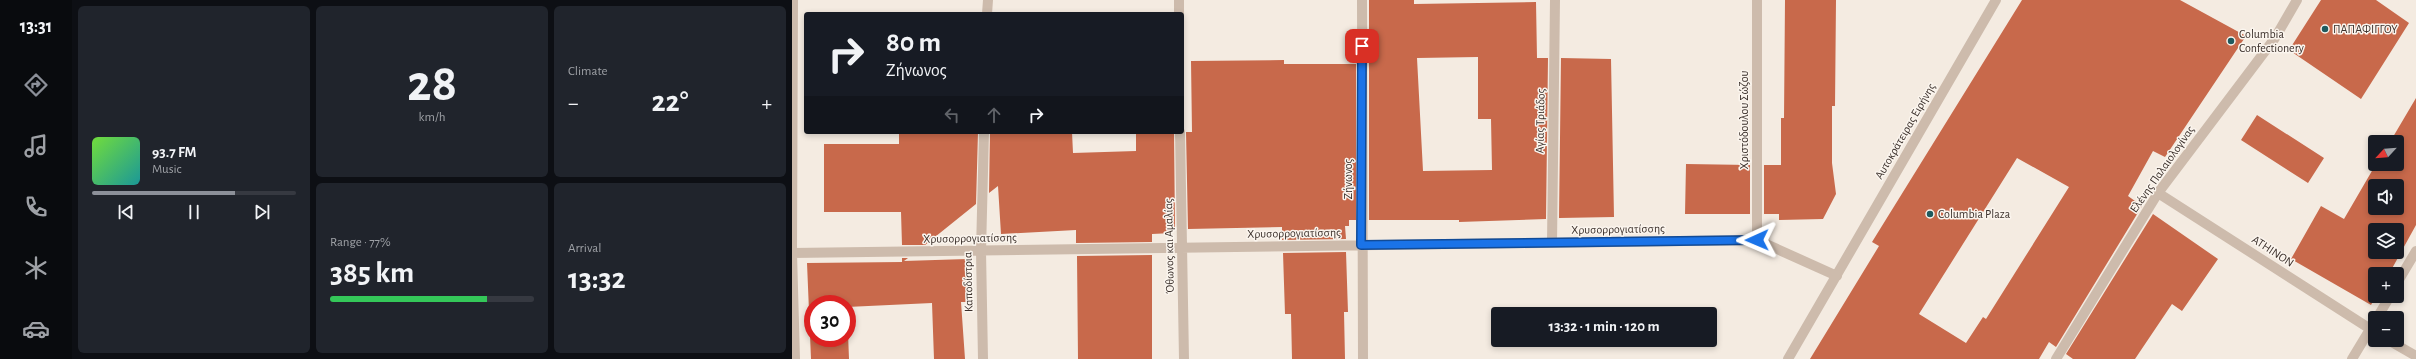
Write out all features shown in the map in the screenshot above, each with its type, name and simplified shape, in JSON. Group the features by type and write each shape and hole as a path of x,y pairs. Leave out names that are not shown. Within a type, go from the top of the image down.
{"street":[{"path":"793,0 792,253 795,359"},
{"path":"987,12 988,0"},
{"path":"1179,0 1179,12"},
{"name":"Ζήνωνος","path":"1362,0 1361,245 1363,359"},
{"name":"Αγίας Τριάδος","path":"1552,243 1555,0"},
{"name":"Χριστόδουλου Σώζου","path":"1757,0 1757,240"},
{"name":"Αυτοκράτειρας Ειρήνης","path":"1788,359 1996,0"},
{"name":"Ελένης Παλαιολογίνας","path":"2056,359 2158,193 2275,38 2297,0"},
{"name":"Καποδίστρια","path":"983,359 981,251 984,134"},
{"name":"Όθωνος και Αμαλίας","path":"1180,134 1184,359"},
{"name":"ATHINON","path":"2158,193 2368,325"},
{"name":"Χρυσορρογιατίσσης","path":"792,253 1757,240 1837,276"},
{"path":"2404,271 2416,251"},
{"path":"2352,359 2368,335"},
{"path":"2400,347 2416,356"}],"building":[{"path":"1369,0 1414,0 1414,4 1536,2 1537,58 1548,58 1546,219 1459,222 1459,220 1369,220","holes":["1478,57 1478,119 1491,119 1492,170 1423,171 1417,58"]},
{"path":"1785,0 1836,0 1835,106 1832,106 1832,163 1836,194 1823,219 1779,220 1779,214 1764,214 1764,165 1781,165 1781,118 1784,118"},
{"path":"2022,0 2180,0 2246,36 2165,157 2153,151 2128,196 2142,206 2056,347 2049,342 2039,359 1810,359 1879,246 1872,242","holes":["2017,158 2069,187 1986,319 1983,317 1966,343 1919,314"]},
{"path":"2321,0 2376,0 2409,23 2361,99 2289,50"},
{"path":"1561,58 1611,59 1614,217 1559,218"},
{"path":"1284,60 1284,64 1356,64 1356,220 1349,220 1349,226 1345,226 1346,239 1282,240 1282,227 1188,229 1186,132 1192,132 1191,61"},
{"path":"2416,98 2416,225 2404,247 2404,223 2368,223 2368,259 2397,259 2393,267 2368,267 2368,303 2372,303 2371,305 2291,259 2321,206 2344,219 2372,171 2404,171 2404,135 2394,135"},
{"path":"2257,115 2324,158 2308,183 2241,140"},
{"path":"899,134 978,134 976,204 925,245 902,245 901,212 824,212 824,144 899,144"},
{"path":"990,134 1072,134 1073,153 1136,151 1136,134 1174,134 1175,230 1172,230 1172,233 1152,234 1152,242 1076,243 1076,230 1001,234 998,186 989,193"},
{"path":"1686,164 1750,165 1750,214 1685,214"},
{"path":"2153,214 2218,259 2182,311 2172,304 2135,359 2073,359 2066,354"},
{"path":"1346,252 1348,312 1344,312 1345,359 1292,359 1291,314 1285,314 1283,253"},
{"path":"1152,255 1152,359 1078,359 1077,256"},
{"path":"902,258 908,258 904,261 967,259 969,302 961,302 965,359 934,359 932,303 856,307 856,295 808,295 807,263 902,262"},
{"path":"810,347 849,347 849,359 811,359"}],"place":[{"name":"ΠΑΠΑΦΙΓΓΟΥ","path":"2325,29"},
{"name":"Columbia Confectionery","path":"2231,41"},
{"name":"Columbia Plaza","path":"1930,214"}],"route":[{"path":"1362,46 1361,245 1757,240"}]}
